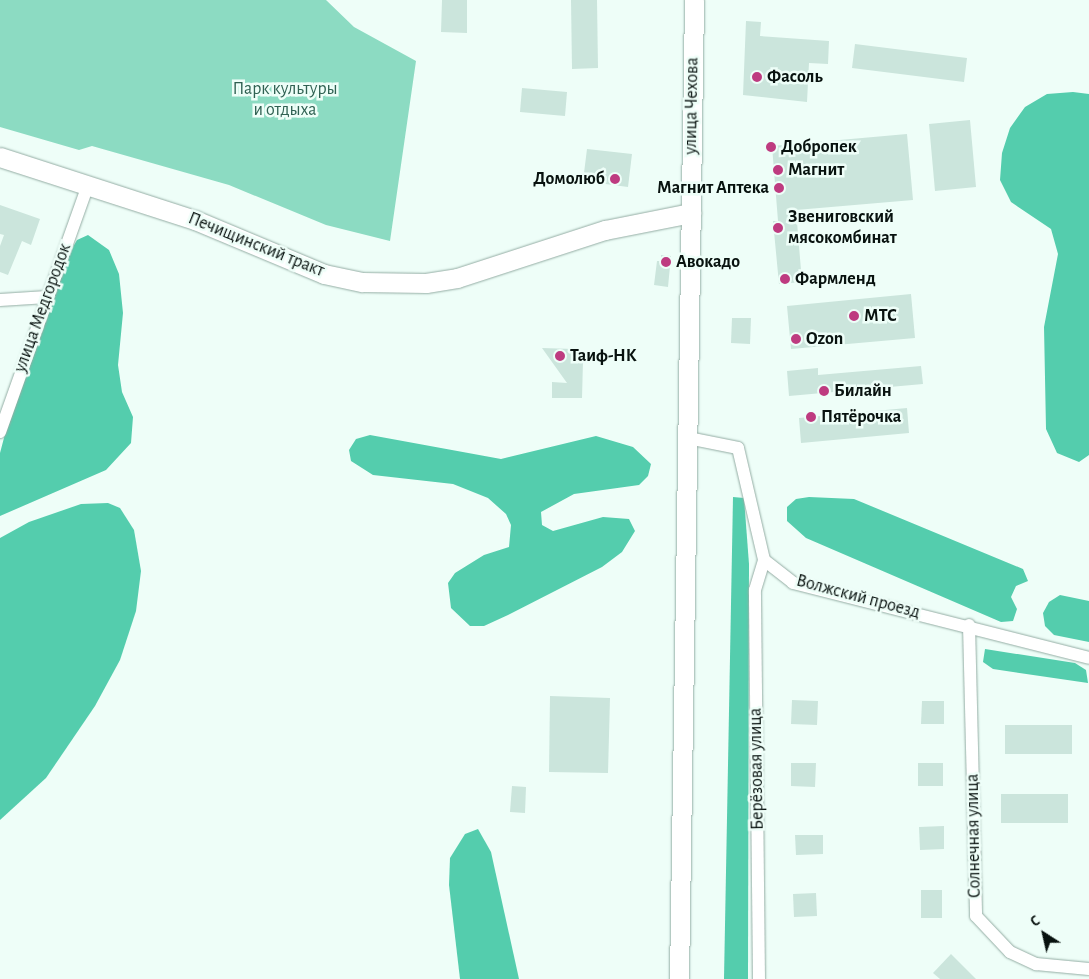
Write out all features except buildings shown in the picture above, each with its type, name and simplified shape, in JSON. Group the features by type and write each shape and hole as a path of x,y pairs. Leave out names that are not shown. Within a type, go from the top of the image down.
{"street":[{"name":"улица Чехова","path":"679,979 694,0"},
{"name":"Печищинский тракт","path":"0,157 195,220 324,274 362,282 396,283 457,278 605,230 691,213"},
{"name":"улица Медгородок","path":"0,432 88,185"},
{"path":"0,300 47,296"},
{"path":"688,438 738,448 764,560"},
{"name":"Волжский проезд","path":"764,560 793,583 969,625 1089,658"},
{"name":"Берёзовая улица","path":"759,979 755,590 764,560"},
{"name":"Солнечная улица","path":"969,625 976,916 1010,952 1036,964 1089,969"}],"green space":[{"name":"Парк культуры и отдыха","path":"0,0 326,0 354,27 416,61 390,241 326,225 229,185 92,146 79,150 0,127"},
{"path":"1073,92 1089,94 1089,455 1079,462 1057,453 1046,429 1044,327 1058,254 1051,229 1011,202 1000,180 1002,153 1010,128 1025,107 1047,94"},
{"path":"88,235 109,250 119,274 123,313 118,365 122,392 133,417 131,443 106,470 0,516 0,453 18,385 64,262 77,240"},
{"path":"370,435 501,459 596,436 633,447 651,464 648,476 639,485 574,494 541,512 542,525 553,531 603,517 629,519 635,531 622,552 602,567 508,615 484,626 470,626 451,608 448,583 455,573 484,555 509,547 511,525 506,514 488,498 453,484 373,475 351,461 349,450 356,439"},
{"path":"733,497 744,498 749,564 748,979 724,979"},
{"path":"809,497 854,499 1023,569 1028,581 1016,586 1011,597 1017,609 1013,621 1001,622 806,538 787,521 787,507 796,499"},
{"path":"108,503 120,508 134,530 141,571 136,611 120,660 95,706 46,778 0,820 0,538 29,522 81,504"},
{"path":"1060,595 1089,601 1089,642 1054,635 1045,626 1043,613 1049,602"},
{"path":"985,649 1075,663 1086,670 1088,683 993,669 983,662"},
{"path":"478,829 491,852 519,979 460,979 449,885 450,858 465,834"}],"place":[{"name":"Фасоль","path":"757,77"},
{"name":"Добропек","path":"771,147"},
{"name":"Магнит","path":"778,170"},
{"name":"Домолюб","path":"615,179"},
{"name":"Магнит Аптека","path":"779,188"},
{"name":"Звениговский мясокомбинат","path":"778,228"},
{"name":"Авокадо","path":"666,262"},
{"name":"Фармленд","path":"785,279"},
{"name":"МТС","path":"854,316"},
{"name":"Ozon","path":"796,339"},
{"name":"Таиф-НК","path":"560,356"},
{"name":"Билайн","path":"824,391"},
{"name":"Пятёрочка","path":"811,417"}]}
